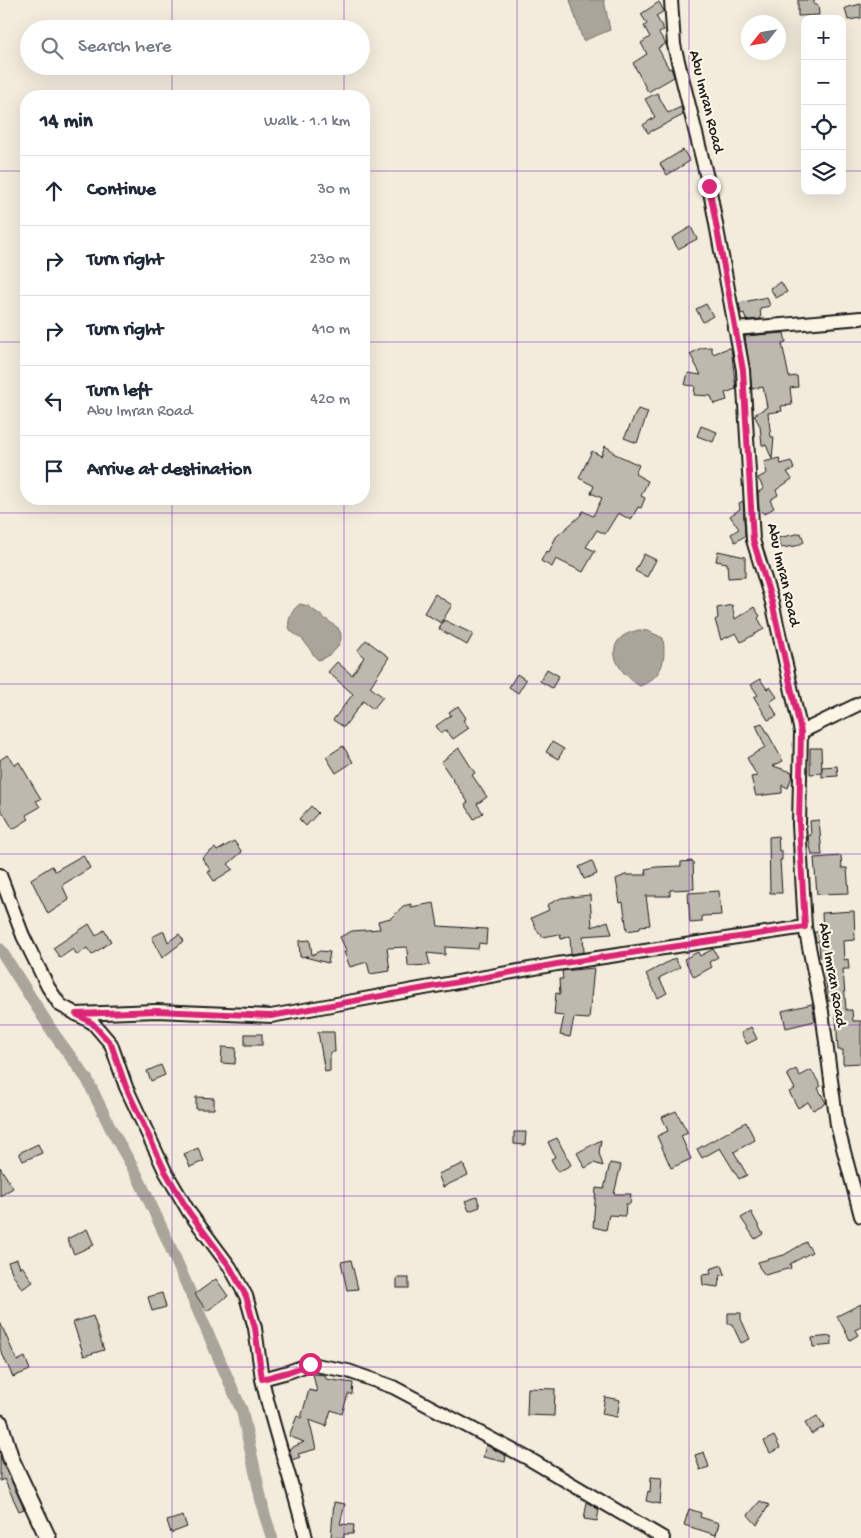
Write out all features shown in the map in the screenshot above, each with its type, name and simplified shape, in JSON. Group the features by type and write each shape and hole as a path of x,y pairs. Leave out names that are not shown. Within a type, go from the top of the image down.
{"street":[{"name":"Abu Imran Road","path":"670,0 674,45 709,186 743,370 753,540 772,602 801,732 799,824 805,927 822,1012 837,1124 861,1216"},
{"path":"736,329 861,318"},
{"path":"801,732 861,703"},
{"path":"0,875 23,936 48,987 60,1005 92,1023 111,1044 126,1087 165,1171 189,1212 230,1267 246,1296 255,1328 262,1379 274,1430 297,1501 306,1538"},
{"path":"76,1014 157,1011 271,1016 557,964 805,927"},
{"path":"262,1379 310,1364 348,1371 393,1387 531,1460 663,1538"},
{"path":"0,1423 12,1458 48,1538"}],"shaded area":[{"path":"570,0 604,0 610,30 583,41"},
{"path":"300,604 308,606 338,628 341,633 337,648 328,656 318,660 304,641 289,628 290,616"},
{"path":"638,630 648,631 663,638 664,646 663,660 658,673 654,678 640,686 622,671 615,657 617,642 628,633"}],"building":[{"path":"798,0 814,0 814,5 818,5 819,15 798,16"},
{"path":"659,2 664,11 656,16 664,30 659,33 666,44 658,48 669,69 671,68 674,77 648,92 633,63 647,54 641,43 650,37 644,26 647,24 641,14"},
{"path":"861,4 861,18 848,20 845,8"},
{"path":"657,93 668,113 681,107 683,115 648,133 643,125 655,117 645,99"},
{"path":"683,150 690,161 667,175 660,164"},
{"path":"691,227 697,239 678,249 672,238"},
{"path":"781,282 787,292 776,298 770,288"},
{"path":"767,297 770,306 760,308 761,319 746,320 744,313 741,314 739,303"},
{"path":"706,304 713,316 703,322 696,309"},
{"path":"784,333 786,342 782,343 789,377 797,376 798,387 790,388 792,405 781,406 782,411 768,413 771,437 774,437 772,459 766,445 762,445 760,426 754,415 767,407 763,387 752,389 745,336"},
{"path":"711,347 713,354 731,347 736,389 725,393 727,400 714,404 711,396 694,395 695,386 685,385 688,373 701,375 690,354 701,348"},
{"path":"638,409 648,412 637,443 624,438"},
{"path":"701,426 717,432 713,442 697,436"},
{"path":"605,446 613,451 613,453 639,465 635,474 648,481 641,496 645,498 641,508 638,507 631,520 618,513 605,534 597,530 586,547 595,551 583,572 556,559 552,567 541,561 546,551 549,552 556,537 580,516 583,511 593,516 602,498 591,493 594,486 579,478 592,451 601,456"},
{"path":"779,458 781,464 791,461 794,469 787,472 792,479 776,490 778,495 770,500 774,508 764,514 759,509 758,492 764,489 758,478 767,473 764,462"},
{"path":"743,501 745,536 735,542 731,534 739,529 730,516 740,509 739,503"},
{"path":"801,533 804,542 796,546 780,548 778,538"},
{"path":"718,551 745,557 745,577 728,578 727,563 716,561"},
{"path":"644,554 656,560 647,577 635,571"},
{"path":"435,594 452,605 441,623 424,613"},
{"path":"732,605 735,619 754,607 760,616 758,618 764,629 741,642 736,633 721,640 715,620 718,618 717,608"},
{"path":"444,620 473,634 467,645 439,629"},
{"path":"366,640 389,657 370,687 383,697 373,709 363,701 344,727 333,720 353,694 328,672 337,662 352,675 364,657 357,651"},
{"path":"547,669 559,676 552,688 540,681"},
{"path":"517,674 526,680 518,693 509,687"},
{"path":"760,679 767,689 770,687 777,697 770,702 777,716 768,720 754,697 758,695 751,685"},
{"path":"458,706 466,718 463,720 469,728 453,739 446,730 441,733 436,726 451,715 449,712"},
{"path":"762,723 783,761 773,766 792,772 792,776 788,788 782,785 782,793 756,796 751,777 757,776 747,758 765,747 756,725"},
{"path":"552,742 564,749 558,759 546,752"},
{"path":"343,746 353,762 336,773 326,757"},
{"path":"459,748 475,773 472,775 487,797 477,804 483,813 474,819 465,804 468,802 441,762"},
{"path":"810,748 821,748 822,773 810,774"},
{"path":"7,755 15,765 19,762 41,799 36,801 40,807 26,815 29,819 13,829 0,808 0,760"},
{"path":"837,766 838,776 822,777 822,767"},
{"path":"311,806 318,813 306,826 299,819"},
{"path":"819,820 822,855 812,855 808,836 811,835 810,821"},
{"path":"778,836 779,851 782,851 782,860 780,860 782,893 770,893 769,837"},
{"path":"234,841 242,852 228,864 233,869 214,881 208,872 211,871 202,858 215,848 217,851"},
{"path":"83,855 90,868 62,885 69,900 48,914 31,879 52,866 55,871"},
{"path":"841,856 842,868 847,868 849,893 817,894 814,858"},
{"path":"592,861 597,874 584,879 579,867"},
{"path":"693,861 694,889 670,890 670,896 646,896 650,925 640,926 640,929 627,931 623,902 620,903 616,879 625,875 647,875 645,869 681,866 681,862"},
{"path":"719,891 721,915 702,916 702,922 690,923 688,893"},
{"path":"590,895 592,927 608,921 612,934 583,936 584,952 571,954 570,936 561,939 560,934 542,937 541,933 539,934 531,918 549,910 547,905 561,898"},
{"path":"434,903 438,926 487,929 486,944 479,943 478,949 445,947 445,955 427,953 430,965 408,966 407,947 387,948 390,971 370,974 367,962 350,967 344,952 347,952 340,937 352,931 380,929 378,921 391,918 403,906 411,904 411,907"},
{"path":"854,911 855,940 843,941 844,960 848,959 849,969 843,969 846,1010 852,1010 853,1021 861,1021 861,1063 843,1064 843,1050 838,1050 835,1001 828,1001 823,957 820,957 819,941 816,942 814,932 823,932 822,913"},
{"path":"89,924 96,936 104,930 111,941 92,955 87,948 77,955 73,949 60,958 53,948"},
{"path":"164,931 168,942 179,934 184,941 162,958 152,937"},
{"path":"310,940 312,955 320,951 330,952 328,963 305,957 308,956 300,957 299,941"},
{"path":"713,949 718,957 709,962 712,967 694,977 684,959 698,952 700,956"},
{"path":"675,958 680,967 659,978 667,993 658,998 646,974"},
{"path":"594,968 589,1019 574,1018 570,1037 560,1035 564,1016 554,1015 556,993 560,994 559,979 563,979 562,971"},
{"path":"812,1004 815,1021 786,1028 782,1011"},
{"path":"751,1027 757,1039 747,1044 741,1033"},
{"path":"318,1032 334,1032 335,1052 330,1052 330,1071 325,1072"},
{"path":"245,1034 262,1034 262,1045 245,1045"},
{"path":"222,1047 236,1048 235,1064 221,1063"},
{"path":"161,1065 165,1075 151,1081 147,1071"},
{"path":"796,1069 800,1076 811,1070 821,1086 818,1088 826,1103 813,1110 808,1102 798,1108 789,1092 795,1089 787,1074"},
{"path":"196,1097 214,1098 214,1109 196,1109"},
{"path":"676,1111 688,1133 681,1136 691,1159 671,1168 657,1136 668,1131 662,1117"},
{"path":"746,1122 755,1140 734,1152 747,1175 739,1179 720,1148 702,1158 697,1149"},
{"path":"514,1132 526,1132 525,1145 514,1144"},
{"path":"557,1138 571,1165 558,1172 551,1159 555,1157 548,1142"},
{"path":"601,1140 599,1153 603,1166 594,1163 585,1168 577,1153"},
{"path":"38,1144 42,1153 23,1161 19,1153"},
{"path":"198,1148 204,1161 190,1167 184,1154"},
{"path":"610,1163 621,1165 614,1194 631,1194 630,1204 626,1204 625,1216 609,1215 606,1230 593,1227 596,1188 604,1189"},
{"path":"463,1164 468,1175 443,1187 438,1174"},
{"path":"0,1167 13,1188 0,1196"},
{"path":"477,1197 480,1207 469,1211 465,1201"},
{"path":"751,1212 763,1234 755,1239 741,1218"},
{"path":"87,1229 94,1245 74,1254 67,1239"},
{"path":"806,1242 812,1252 790,1264 791,1268 765,1275 759,1267 758,1262 784,1255"},
{"path":"17,1259 20,1268 22,1266 33,1282 22,1289 13,1275 8,1262"},
{"path":"351,1260 358,1289 347,1290 341,1262"},
{"path":"722,1265 725,1274 720,1276 718,1287 703,1285 702,1275 711,1274 710,1269"},
{"path":"397,1278 409,1278 409,1288 397,1288"},
{"path":"216,1279 228,1296 207,1311 195,1294"},
{"path":"162,1293 166,1307 152,1311 148,1297"},
{"path":"861,1304 861,1327 855,1330 858,1335 850,1340 837,1316"},
{"path":"728,1313 741,1313 741,1319 750,1339 741,1343 732,1324 728,1324"},
{"path":"93,1316 104,1350 84,1356 73,1322"},
{"path":"0,1322 17,1361 25,1357 30,1370 13,1377 0,1349"},
{"path":"831,1336 832,1345 813,1347 812,1338"},
{"path":"313,1374 325,1375 326,1379 353,1383 352,1394 348,1394 342,1414 331,1410 326,1426 309,1420 316,1449 298,1454 300,1457 292,1460 289,1449 304,1442 289,1436 297,1416 301,1418 309,1390 317,1392"},
{"path":"528,1388 555,1389 554,1416 527,1415"},
{"path":"605,1397 620,1400 617,1417 602,1414"},
{"path":"817,1416 824,1427 811,1434 805,1423"},
{"path":"774,1436 780,1448 770,1453 764,1441"},
{"path":"486,1445 506,1456 505,1462 483,1457"},
{"path":"704,1452 709,1467 700,1470 695,1455"},
{"path":"0,1455 24,1509 19,1511 4,1479 0,1481"},
{"path":"651,1477 662,1478 660,1504 646,1501 648,1491 650,1492"},
{"path":"760,1501 769,1505 757,1525 748,1515"},
{"path":"334,1502 345,1504 340,1524 354,1525 353,1534 344,1534 344,1538 331,1537"},
{"path":"587,1502 599,1510 597,1521 584,1519"},
{"path":"689,1509 701,1513 700,1517 719,1523 716,1535 684,1525"},
{"path":"183,1516 187,1527 171,1533 167,1521"}],"waterway":[{"path":"0,949 54,1034 87,1079 111,1129 137,1175 165,1235 242,1411 264,1513 272,1538"}],"route":[{"path":"310,1364 262,1379 255,1328 246,1296 230,1267 189,1212 165,1171 126,1087 111,1044 92,1023 76,1014 157,1011 271,1016 557,964 805,927 799,824 801,732 772,602 753,540 743,370 709,186"}]}
